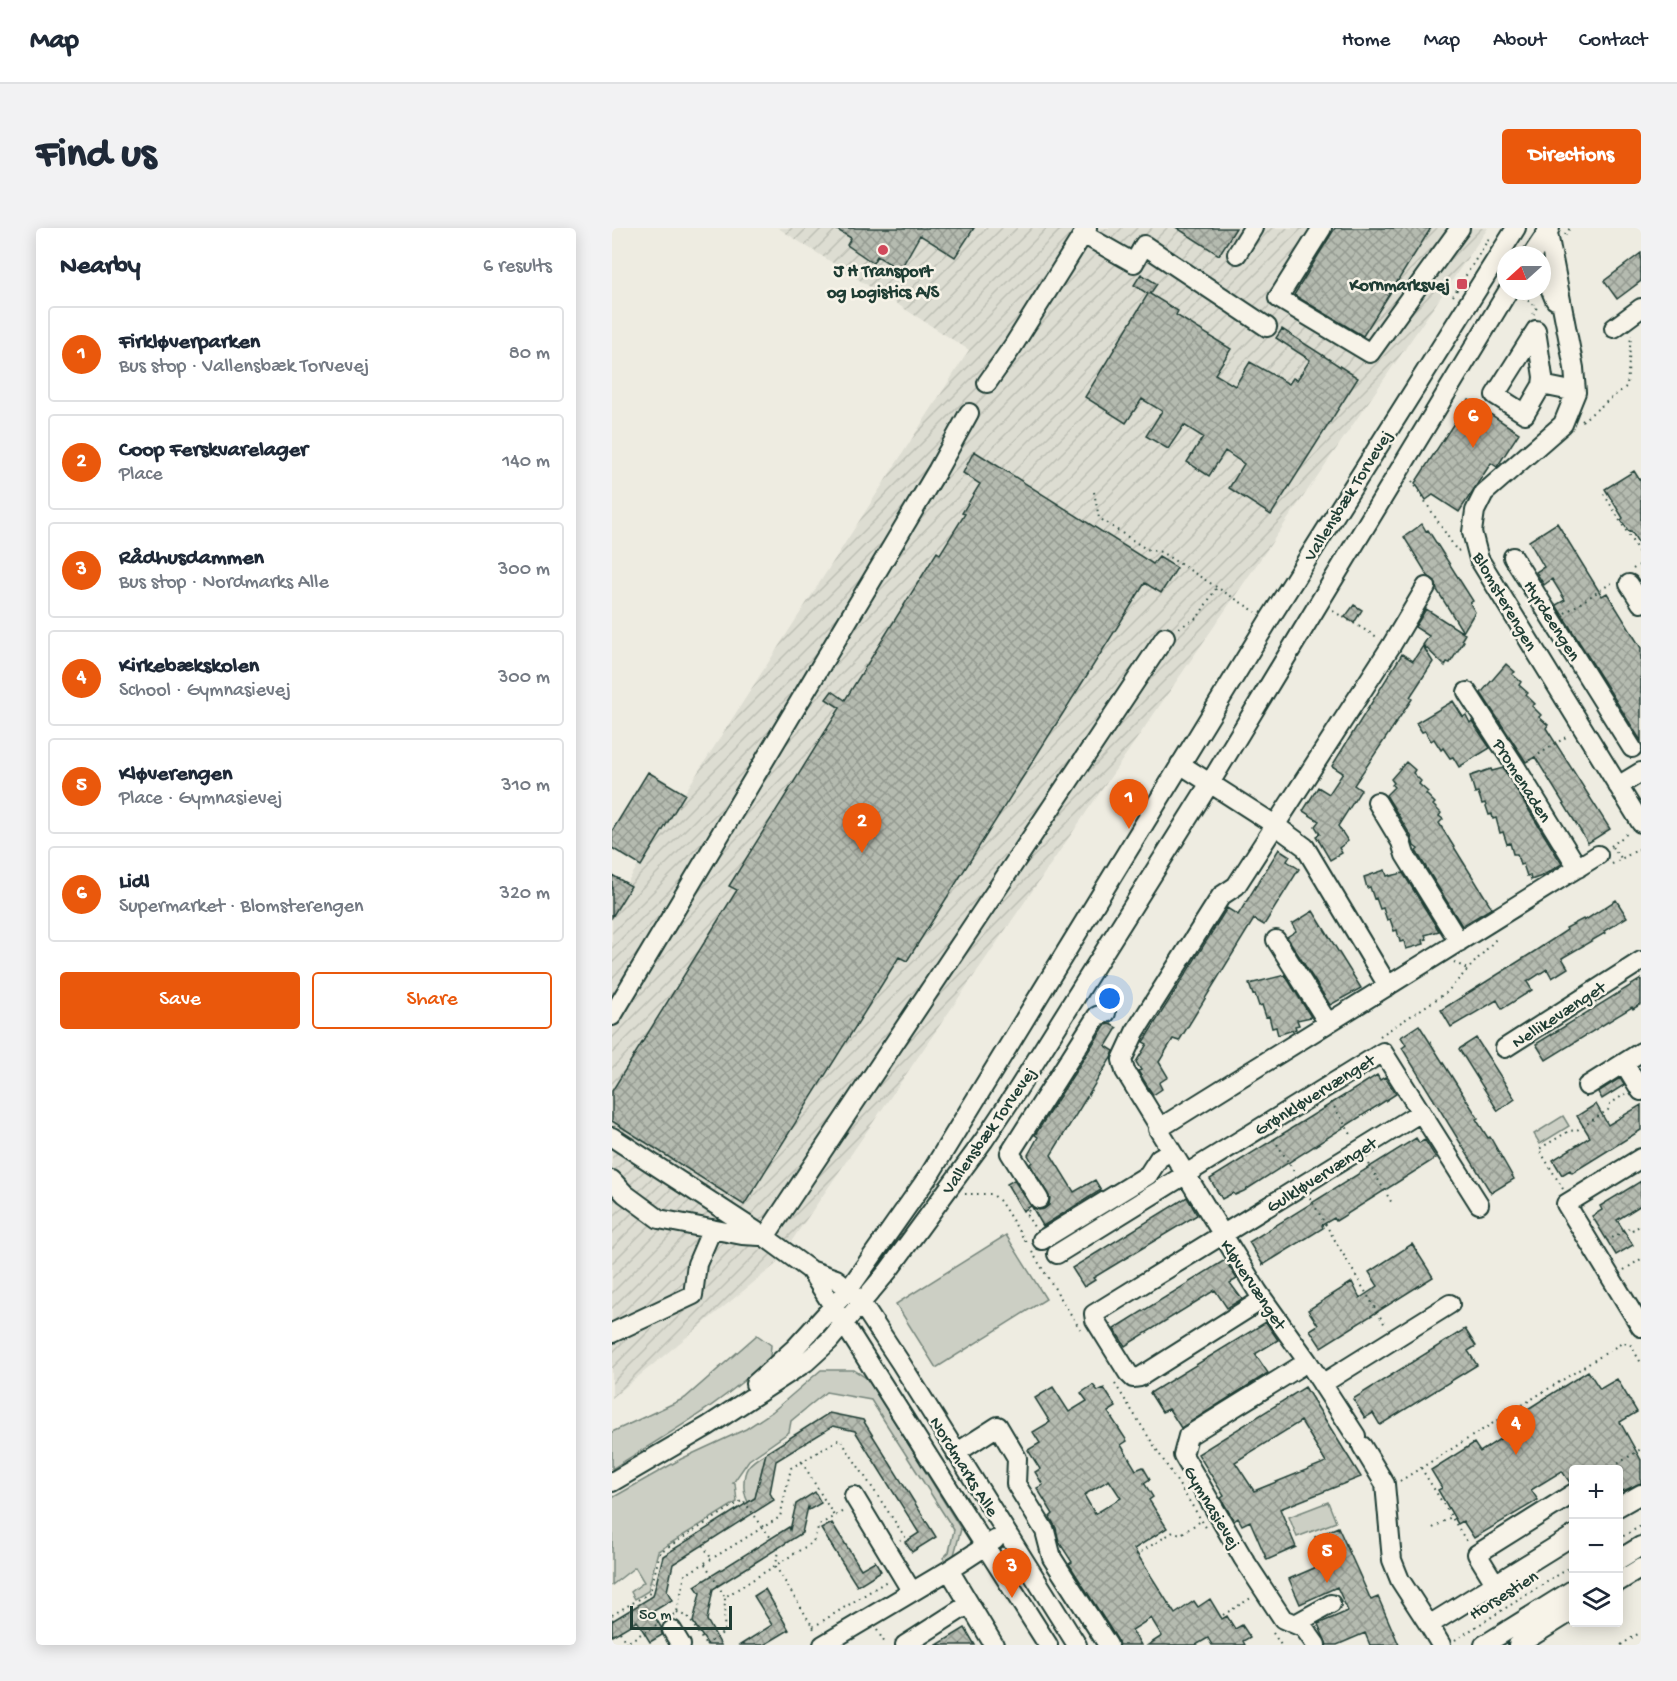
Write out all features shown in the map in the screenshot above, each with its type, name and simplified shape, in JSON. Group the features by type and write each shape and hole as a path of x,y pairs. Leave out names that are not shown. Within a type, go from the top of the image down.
{"street":[{"path":"1237,254 1253,228"},
{"path":"1322,228 1278,298 1370,354 1460,228"},
{"name":"Vallensbæk Torvevej","path":"708,1426 795,1348 849,1289 930,1174 1269,620 1516,228"},
{"path":"1524,228 1531,246"},
{"path":"1538,246 1549,229"},
{"name":"Blomsterengen","path":"1549,229 1574,368 1576,392 1563,424 1484,493 1475,511 1472,532 1479,559 1618,786 1636,827"},
{"path":"987,383 1013,346 1085,231 1134,262 1144,245 1267,327"},
{"name":"Blomsterengen","path":"1551,290 1564,320"},
{"name":"Vallensbæk Torvevej","path":"612,1482 708,1426 806,1362 829,1341 888,1271 984,1140 1018,1089 1511,300"},
{"path":"1614,328 1641,308"},
{"path":"1536,330 1543,377 1542,385 1525,414 1495,395 1536,330"},
{"path":"1542,385 1576,392"},
{"path":"612,1017 938,471 969,414"},
{"name":"Hyrdeengen","path":"1513,557 1632,748"},
{"path":"1624,579 1641,603"},
{"path":"1275,825 1392,646 1426,587"},
{"path":"765,1237 1165,637"},
{"path":"1566,702 1593,684"},
{"name":"Promenaden","path":"1467,693 1578,868"},
{"path":"1180,764 1305,847 1388,986"},
{"path":"1618,786 1641,772"},
{"path":"1377,802 1401,842 1405,855 1459,942"},
{"name":"Kløvervænget","path":"1275,825 1236,886 1221,896 1135,1032 1122,1060 1125,1071 1222,1236 1322,1384 1385,1485 1392,1560 1400,1580 1429,1625"},
{"path":"1159,1128 1578,868 1607,855"},
{"path":"1276,940 1328,1023"},
{"name":"Nellikevænget","path":"1505,1048 1641,961"},
{"path":"1039,1199 1010,1153 1097,1016 1106,1013"},
{"name":"Grønkløvervænget","path":"1057,1254 1383,1052 1479,1204"},
{"path":"1587,1086 1641,1053"},
{"path":"1624,1063 1639,1089"},
{"name":"Gulkløvervænget","path":"1263,1299 1140,1377 1133,1378 1095,1320 1095,1314 1421,1112"},
{"path":"612,1137 765,1237 810,1270 836,1279 849,1289"},
{"path":"1042,1240 1148,1175 1159,1158 1171,1151"},
{"path":"1641,1158 1566,1204 1641,1327"},
{"path":"612,1180 625,1194 658,1219 765,1237"},
{"path":"612,1333 693,1295 697,1264 712,1229"},
{"name":"Nordmarks Alle","path":"810,1270 1048,1645"},
{"name":"Nordmarks Alle","path":"849,1289 861,1303 1077,1645"},
{"path":"1322,1384 1450,1304"},
{"name":"Gymnasievej","path":"1299,1367 1188,1437 1183,1455 1208,1516 1283,1619 1304,1628 1316,1645"},
{"path":"956,1453 998,1426 1017,1458 1016,1484 1045,1531 1052,1558 1108,1645"},
{"path":"1623,1505 1641,1494"},
{"path":"1496,1585 1477,1554 1569,1496"},
{"path":"855,1499 912,1592"},
{"path":"820,1640 912,1592 1007,1532"},
{"path":"1441,1645 1429,1625 1569,1538"},
{"path":"1623,1557 1641,1546"},
{"path":"1623,1579 1641,1568"},
{"path":"949,1570 994,1645"},
{"path":"1484,1645 1569,1591"},
{"path":"905,1645 969,1604"},
{"path":"1295,1624 1332,1604"},
{"path":"1518,1645 1569,1613"}],"path":[{"path":"1458,286 1496,228"},
{"path":"1525,300 1537,307 1531,318 1536,330"},
{"path":"1408,476 1457,551 1474,545"},
{"path":"1094,492 1099,518 1146,549 1161,552 1269,620"},
{"path":"1604,494 1641,556"},
{"path":"1554,622 1560,616 1624,579 1641,564"},
{"path":"1165,637 1198,616 1217,587"},
{"path":"1328,608 1392,646"},
{"path":"1517,769 1582,727"},
{"path":"1607,855 1620,837 1636,827"},
{"path":"1607,855 1622,859 1641,848"},
{"path":"1607,855 1622,859"},
{"path":"1383,1052 1383,1044 1379,1036 1446,993 1500,935"},
{"path":"1570,1202 1539,1149 1569,1131 1577,1130 1608,1110 1610,1104 1639,1089"},
{"path":"959,1194 992,1194 1000,1201 1082,1331"},
{"path":"1039,1199 1026,1214 1042,1240"},
{"path":"1604,1243 1631,1227 1633,1230 1641,1224"},
{"path":"1331,1232 1394,1339"},
{"path":"1621,1271 1641,1259"},
{"path":"1397,1483 1622,1343 1630,1344 1641,1363"},
{"path":"1113,1381 1208,1516 1207,1530"},
{"path":"673,1624 685,1575 780,1517 790,1468 840,1439 905,1537 886,1550"},
{"path":"1616,1465 1641,1449"},
{"path":"802,1462 834,1516"},
{"path":"1420,1468 1469,1546"},
{"path":"726,1597 813,1542 819,1525 855,1499"},
{"path":"612,1618 650,1593 660,1552 743,1500 771,1538"},
{"path":"1136,1555 1173,1532 1181,1533 1208,1516"},
{"path":"1433,1528 1451,1517"},
{"path":"1623,1536 1641,1526"},
{"path":"694,1530 697,1534"},
{"path":"703,1545 711,1559"},
{"path":"778,1548 776,1567 820,1640"},
{"path":"620,1632 626,1644 689,1618 706,1644 724,1632 726,1597 704,1563"},
{"name":"Horsestien","path":"1447,1645 1569,1569"},
{"path":"813,1627 900,1572"},
{"path":"1223,1615 1251,1598"},
{"path":"875,1627 886,1645"},
{"path":"1269,1627 1281,1645"},
{"path":"1620,1645 1641,1632"}],"shaded area":[{"path":"778,228 1488,228 775,1265 612,1398 612,906 969,350"},
{"path":"1563,1116 1569,1126 1540,1144 1534,1134"},
{"path":"1006,1235 1046,1299 936,1368 896,1304"},
{"path":"757,1335 771,1345 770,1357 752,1374 694,1417 612,1469 612,1432 685,1398"},
{"path":"821,1370 854,1370 868,1379 961,1529 954,1555 945,1560 943,1558 949,1552 954,1530 871,1400 826,1392 791,1421 789,1432 749,1460 733,1483 735,1483 737,1502 658,1551 648,1591 635,1599 631,1592 644,1582 635,1567 612,1585 612,1498 681,1459 746,1429 772,1412"},
{"path":"766,1453 757,1496 748,1502 744,1488 746,1471 751,1463"},
{"path":"1328,1502 1336,1522 1297,1537 1289,1517"}],"building":[{"name":"J H Transport og Logistics A/S","path":"834,228 974,228 955,257 920,235 900,270 877,256 873,263 847,245 851,238"},
{"path":"1177,228 1236,228 1219,255"},
{"path":"1335,228 1431,228 1363,336 1294,295"},
{"path":"1641,253 1641,281 1617,299 1604,281"},
{"path":"1141,274 1157,284 1150,294 1178,311 1176,315 1231,349 1215,374 1235,386 1250,362 1289,384 1293,378 1297,380 1310,360 1276,338 1282,329 1358,378 1271,515 1229,488 1244,464 1225,451 1209,476 1187,462 1203,437 1184,425 1168,449 1146,436 1162,411 1142,399 1126,423 1085,397 1148,294 1134,285"},
{"path":"1469,400 1519,433 1497,467 1491,463 1459,512 1433,495 1426,500 1415,483"},
{"path":"974,451 1153,564 1159,557 1177,568 1161,593 1145,583 907,961 899,957 744,1205 612,1121 612,1091 737,890 729,886 840,708 826,699 832,691 845,700 937,552 940,554 965,514 962,513 980,484 963,473"},
{"path":"1634,471 1641,482 1641,547 1621,520 1623,518 1605,489"},
{"path":"1557,523 1602,596 1607,593 1641,648 1641,741 1556,605 1565,600 1552,579 1544,585 1536,572 1544,567 1529,541"},
{"path":"1422,524 1473,601 1470,603 1475,612 1463,632 1437,590 1435,581 1428,576 1404,537"},
{"path":"1354,605 1362,610 1354,623 1345,617"},
{"path":"1426,609 1465,634 1462,639 1464,641 1450,663 1447,662 1445,666 1423,645 1429,636 1415,627"},
{"path":"1423,646 1433,662 1410,697 1412,699 1354,785 1361,790 1338,826 1348,841 1339,848 1342,853 1330,860 1316,836 1320,834 1315,826 1319,821 1303,811 1318,787 1329,794 1343,773 1332,766 1402,654 1413,661"},
{"path":"1506,664 1515,672 1512,674 1521,682 1519,685 1535,704 1532,706 1548,725 1546,728 1610,829 1588,843 1535,757 1526,762 1481,693"},
{"path":"1453,701 1463,717 1466,715 1470,723 1472,721 1490,748 1459,767 1453,757 1450,758 1443,748 1441,750 1434,739 1431,741 1416,723"},
{"path":"1406,762 1415,770 1413,773 1421,781 1419,784 1428,792 1426,794 1441,813 1439,816 1443,819 1439,823 1492,908 1462,926 1416,851 1418,849 1414,846 1411,836 1386,795 1394,787 1391,779"},
{"path":"1503,768 1562,864 1531,880 1523,864 1520,865 1517,854 1513,854 1510,843 1507,844 1503,832 1500,833 1496,818 1493,819 1492,814 1489,815 1478,792 1475,793 1470,776 1491,769 1492,771"},
{"path":"648,772 685,794 641,866 612,848 612,831"},
{"path":"1279,849 1290,856 1287,861 1299,869 1264,925 1254,919 1179,1041 1173,1039 1159,1062 1168,1077 1159,1083 1162,1089 1153,1095 1138,1071 1141,1070 1136,1062 1147,1044 1143,1042 1227,908 1238,915"},
{"path":"1385,870 1387,876 1403,873 1439,931 1425,935 1427,939 1423,940 1424,944 1406,949 1404,941 1400,942 1397,930 1394,931 1390,919 1387,920 1383,908 1380,909 1376,898 1374,899 1370,887 1367,888 1364,877"},
{"path":"612,875 631,886 612,917"},
{"path":"1616,900 1627,917 1562,958 1568,968 1552,978 1547,969 1527,982 1532,990 1502,1009 1497,1000 1451,1027 1441,1010 1532,953 1567,930 1566,928 1583,919 1584,921"},
{"path":"1313,911 1361,988 1330,1005 1287,937 1296,931 1292,924"},
{"path":"1285,975 1311,1017 1297,1020 1299,1025 1295,1026 1296,1029 1278,1035 1276,1027 1272,1028 1269,1016 1266,1017 1262,1005 1259,1006 1249,984"},
{"path":"1641,979 1641,1004 1633,1009 1632,1007 1546,1060 1536,1044"},
{"path":"1110,1024 1117,1028 1106,1046 1114,1051 1111,1058 1051,1155 1074,1192 1095,1180 1101,1190 1043,1226 1032,1207 1039,1210 1044,1209 1049,1205 1050,1198 1030,1164 1032,1162 1028,1155 1038,1137 1035,1135 1105,1025"},
{"path":"1419,1025 1514,1179 1491,1193 1402,1048 1406,1045 1401,1037"},
{"path":"1476,1038 1515,1099 1498,1111 1459,1049"},
{"path":"1377,1075 1380,1080 1385,1077 1396,1094 1244,1191 1235,1195 1233,1193 1222,1199 1210,1179"},
{"path":"1620,1078 1624,1085 1602,1099 1598,1092"},
{"path":"1596,1104 1608,1125 1641,1105 1641,1130 1572,1173 1570,1170 1562,1175 1553,1160 1590,1137 1577,1116"},
{"path":"1416,1138 1419,1143 1425,1140 1436,1158 1336,1221 1334,1218 1322,1225 1323,1228 1263,1265 1249,1242"},
{"path":"1014,1180 1031,1206 1023,1211 1007,1184"},
{"path":"1641,1181 1641,1205 1617,1220 1633,1245 1616,1255 1592,1216 1602,1210 1600,1206"},
{"path":"1187,1197 1197,1215 1093,1278 1095,1280 1084,1287 1072,1268"},
{"path":"1412,1244 1433,1277 1321,1347 1310,1330 1318,1325 1308,1310 1352,1282 1360,1298 1378,1286 1369,1272"},
{"path":"1225,1260 1237,1279 1230,1283 1242,1299 1227,1308 1215,1290 1125,1346 1114,1329"},
{"path":"1266,1322 1278,1340 1255,1354 1268,1373 1181,1428 1169,1409 1162,1412 1150,1393"},
{"path":"1465,1329 1476,1346 1468,1351 1477,1365 1380,1425 1373,1413 1365,1418 1353,1399"},
{"path":"1588,1371 1600,1389 1617,1379 1637,1412 1620,1422 1641,1460 1641,1483 1623,1491 1623,1465 1569,1465 1569,1482 1562,1471 1531,1490 1538,1500 1474,1538 1463,1521 1458,1524 1438,1490 1442,1488 1431,1470 1474,1443 1480,1452 1520,1426 1515,1417"},
{"path":"1093,1385 1098,1391 1104,1388 1116,1407 1108,1412 1127,1441 1121,1445 1136,1470 1143,1467 1150,1479 1144,1483 1153,1497 1149,1500 1167,1528 1134,1549 1175,1614 1194,1601 1198,1607 1210,1599 1222,1619 1227,1616 1235,1629 1242,1625 1250,1637 1243,1641 1245,1645 1212,1645 1208,1638 1196,1645 1148,1645 1162,1636 1151,1618 1132,1630 1141,1645 1119,1645 1069,1564 1072,1562 1059,1542 1056,1528 1050,1517 1053,1514 1037,1488 1043,1485 1035,1472 1040,1469 1028,1450 1040,1443 1033,1432 1050,1422 1035,1398 1053,1387 1069,1412 1087,1401 1081,1393","holes":["1109,1480 1121,1498 1095,1514 1084,1495"]},
{"path":"1305,1387 1361,1477 1280,1509 1296,1547 1267,1560 1250,1521 1242,1525 1238,1518 1234,1521 1221,1498 1224,1496 1198,1454","holes":["1301,1421 1326,1462 1254,1491 1235,1462"]},
{"path":"829,1413 863,1420 936,1537 912,1552 905,1542 919,1533 855,1431 833,1426 776,1461 770,1493 774,1500 673,1564 667,1591 672,1600 652,1612 661,1627 662,1635 650,1642 637,1621 612,1636 612,1621 653,1596 663,1556 755,1498 766,1453"},
{"path":"815,1492 821,1503 809,1510 808,1507 802,1533 713,1589 707,1620 721,1645 708,1645 693,1622 700,1593 695,1586 789,1527 790,1530 796,1504"},
{"path":"832,1523 861,1569 875,1561 881,1571 857,1586 821,1529"},
{"path":"1338,1527 1371,1600 1378,1597 1399,1645 1370,1645 1365,1633 1337,1645 1327,1645 1318,1624 1348,1611 1337,1587 1300,1604 1289,1579 1326,1563 1315,1537"},
{"path":"765,1589 789,1630 764,1645 740,1645 772,1625 754,1596"},
{"path":"965,1628 975,1645 937,1645"}],"place":[{"name":"J H Transport og Logistics A/S","path":"883,250"},
{"name":"Kornmarksvej","path":"1462,284"},
{"name":"Lidl","path":"1473,448"},
{"name":"Firkløverparken","path":"1129,829"},
{"name":"Coop Ferskvarelager","path":"862,853"},
{"name":"Kirkebækskolen","path":"1516,1455"},
{"name":"Kløverengen","path":"1327,1583"},
{"name":"Rådhusdammen","path":"1012,1598"}]}
